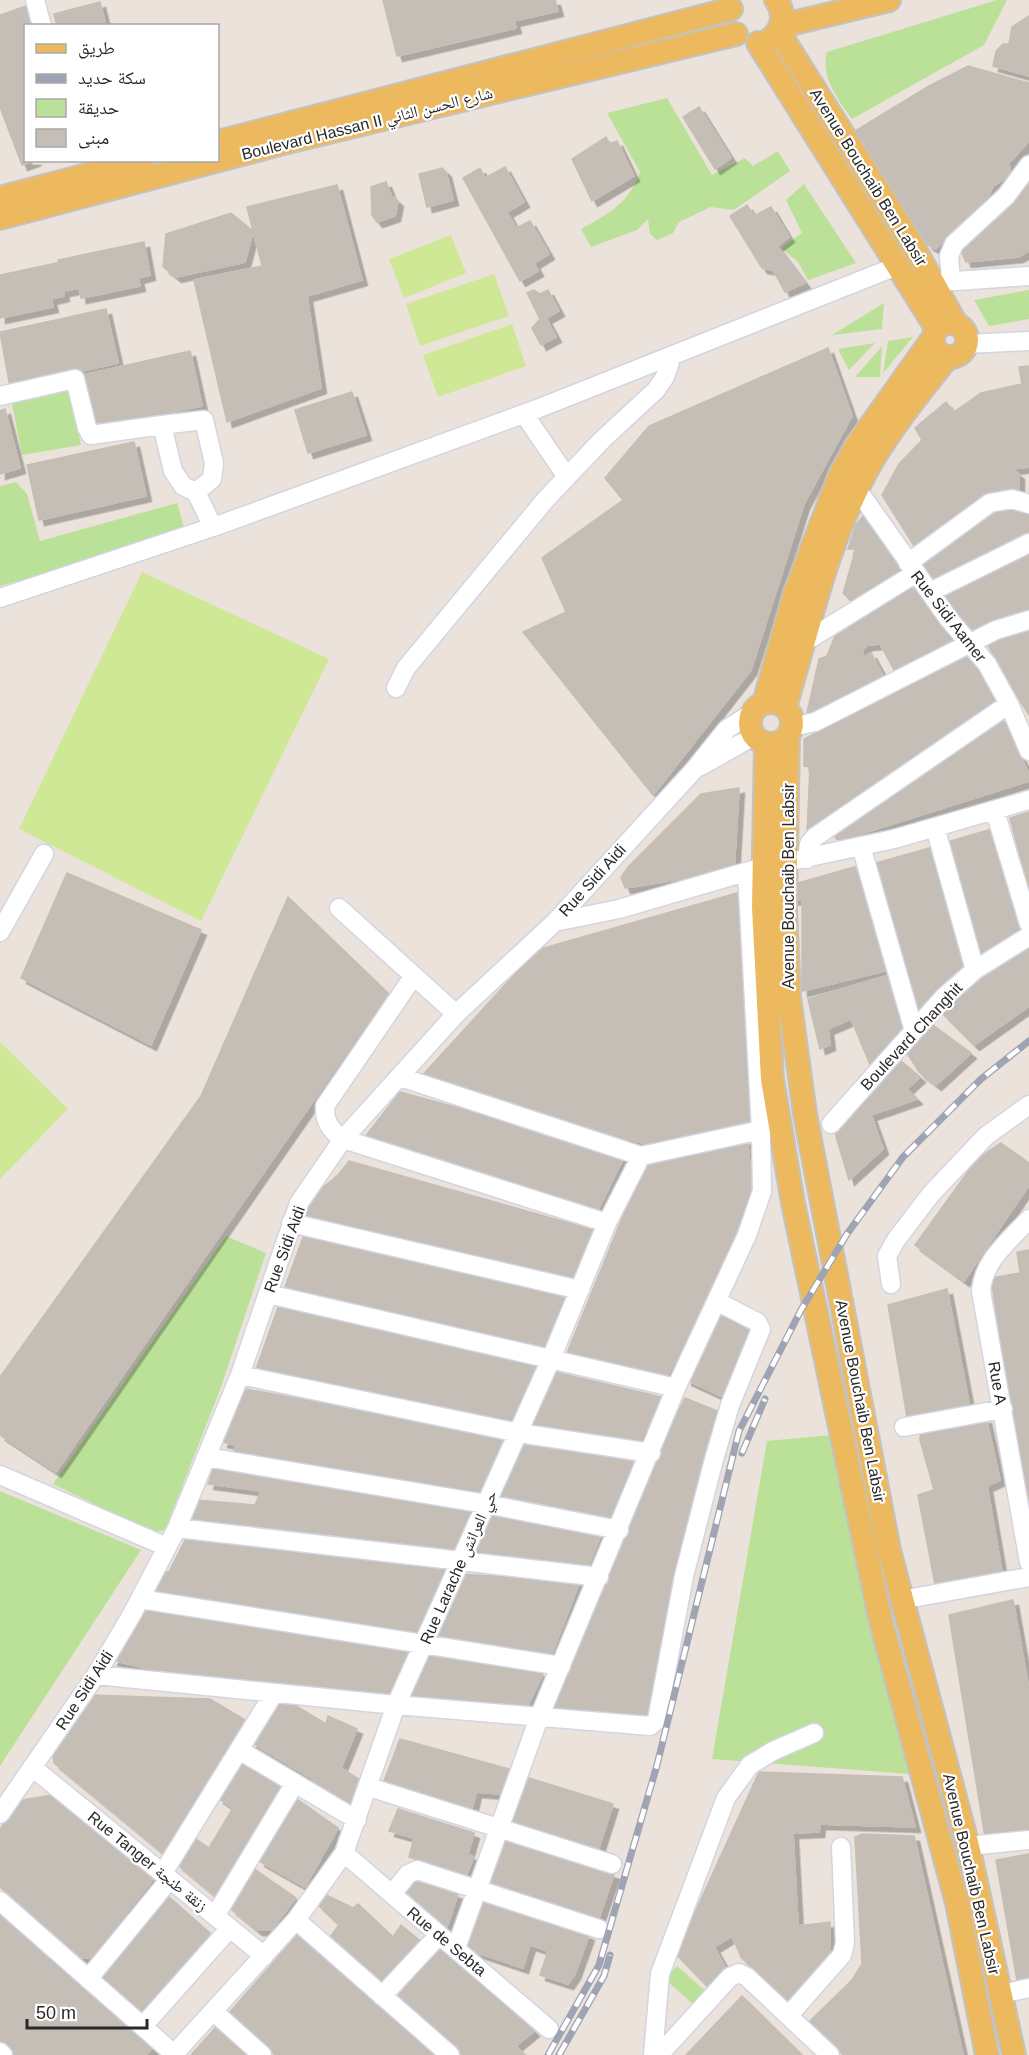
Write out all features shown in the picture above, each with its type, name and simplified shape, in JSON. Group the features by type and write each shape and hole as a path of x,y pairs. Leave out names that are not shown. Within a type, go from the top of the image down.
{"main road":[{"path":"736,34 746,42 758,44 773,38 780,29 782,11 776,0"},
{"path":"780,29 889,0"},
{"name":"Boulevard Hassan II شارع الحسن الثاني","path":"219,154 321,133 736,34 731,26 733,3 219,154"},
{"name":"Avenue Bouchaib Ben Labsir","path":"780,29 943,281 942,330 856,446 840,475 795,593 776,717 797,861 785,909 789,997 804,1114 901,1600 968,1846 1014,2055"},
{"name":"Avenue Bouchaib Ben Labsir","path":"758,44 897,266 942,330"},
{"path":"0,198 83,168 129,162"},
{"name":"Boulevard Hassan II شارع الحسن الثاني","path":"0,218 192,162"},
{"path":"942,330 964,331 967,344 959,355 948,357 936,351 942,330"},
{"name":"Avenue Bouchaib Ben Labsir","path":"776,717 803,644 833,543 857,489 897,421 948,357"},
{"path":"760,740 778,743 776,717"},
{"name":"Avenue Bouchaib Ben Labsir","path":"776,717 750,725 760,740 755,869 772,1079 793,1203 881,1622 957,1903 987,2055"}],"street":[{"path":"34,0 41,24"},
{"path":"1029,165 1006,196 954,244 943,281 1029,276"},
{"path":"0,598 213,527 524,414 897,266"},
{"path":"967,344 1029,341"},
{"path":"396,688 406,668 519,531 567,477 656,390 665,377 672,356"},
{"path":"0,396 75,379 87,428 91,435 204,420 214,463 212,479 196,492"},
{"path":"524,414 567,477"},
{"path":"162,425 174,471 183,486 196,492 213,527"},
{"name":"Rue Sidi Aamer","path":"857,489 912,568 987,664 1009,704 1029,751"},
{"path":"803,644 912,568 990,503 1012,499 1029,504"},
{"path":"930,592 1029,543"},
{"name":"Rue Sidi Aidi","path":"0,1814 96,1675 140,1599 177,1528 240,1375 299,1203 343,1139 456,1014 555,922 694,770 727,729 776,717 815,722 996,630 1029,620"},
{"path":"797,861 815,837 1009,704"},
{"name":"Rue Sidi Aidi","path":"694,770 760,740"},
{"path":"555,922 619,909 755,869 861,846 1029,800"},
{"path":"995,811 1029,924"},
{"path":"935,827 975,970"},
{"path":"861,846 914,1031"},
{"path":"0,932 44,854"},
{"path":"456,1948 540,1715 651,1453 676,1388 718,1302 747,1235 762,1191 755,869"},
{"path":"339,908 456,1014"},
{"name":"Boulevard Changhit","path":"831,1124 944,997 975,970 1029,936"},
{"path":"413,977 326,1106 325,1116 328,1126 343,1139 607,1223"},
{"path":"400,1077 641,1156 761,1130"},
{"path":"891,1284 887,1256 896,1240 931,1194 986,1136 1029,1105"},
{"name":"Rue Larache حي العرائش","path":"174,2055 296,1920 344,1853 396,1705 519,1433 607,1223 641,1156"},
{"name":"Rue A","path":"1029,1220 987,1266 982,1277 981,1291 1029,1562"},
{"path":"291,1223 580,1290"},
{"path":"268,1294 676,1388"},
{"path":"96,1675 396,1705 540,1715 650,1726 657,1720 684,1576 712,1463 730,1405 761,1329 757,1322 718,1302"},
{"path":"240,1375 519,1433 651,1453"},
{"path":"904,1427 1003,1409"},
{"path":"206,1457 486,1504 618,1530"},
{"path":"0,1475 167,1547"},
{"path":"177,1528 598,1577"},
{"path":"901,1600 1029,1577"},
{"path":"140,1599 561,1666"},
{"path":"88,1979 166,1876 274,1693"},
{"path":"653,2055 660,1974 726,1798 750,1766 773,1751 814,1733"},
{"path":"239,1750 357,1820"},
{"name":"Rue Tanger زنقة طنجة","path":"32,1767 264,1956"},
{"path":"215,1916 296,1783"},
{"path":"369,1787 612,1864"},
{"path":"968,1846 1029,1840"},
{"path":"789,2015 842,1955 845,1943 841,1847"},
{"name":"Rue de Sebta","path":"344,1853 549,2029"},
{"path":"392,1894 408,1874 417,1870 599,1929"},
{"path":"0,1901 174,2055"},
{"path":"296,1920 450,2055"},
{"path":"143,2026 230,1928"},
{"path":"382,1996 439,1935"},
{"path":"659,2055 730,1977 739,1973 747,1977 830,2055"},
{"path":"1001,1994 1029,1988"},
{"path":"213,2011 262,2055"}],"green space":[{"path":"997,0 1007,0 984,45 852,119 836,96 828,79 825,61 827,52"},
{"path":"667,98 712,175 745,158 753,166 778,151 790,171 734,210 711,207 679,222 673,233 657,240 650,234 648,219 637,230 591,247 581,229 601,218 624,200 640,172 607,113"},
{"path":"804,184 856,263 808,280 798,262 781,248 802,233 786,200"},
{"path":"451,235 466,273 404,298 389,259"},
{"path":"494,274 509,316 420,346 406,304"},
{"path":"1029,290 1029,319 989,326 974,300"},
{"path":"884,303 882,329 832,335"},
{"path":"512,324 526,366 438,397 423,355"},
{"path":"913,337 883,373 888,341"},
{"path":"875,343 849,370 838,349"},
{"path":"882,346 880,377 855,377"},
{"path":"70,388 81,445 22,455 11,398"},
{"path":"16,482 27,494 40,541 177,503 186,534 0,586 0,486"},
{"path":"142,572 329,659 201,921 19,829"},
{"path":"0,1042 68,1109 0,1179"},
{"path":"226,1236 266,1253 220,1390 165,1530 152,1532 53,1484"},
{"path":"832,1435 922,1775 712,1759 767,1441"},
{"path":"0,1491 141,1550 0,1766"},
{"path":"677,1966 709,1994 697,2008 665,1979"}],"building":[{"path":"383,0 555,0 558,11 514,21 516,28 397,56"},
{"path":"100,2 106,24 56,24 54,14"},
{"path":"29,5 34,24 24,24 24,162 30,162 22,165 0,107 0,15"},
{"path":"1029,16 1029,76 993,66 996,51 1003,44 1009,44 1012,27"},
{"path":"968,66 1029,83 1029,141 1009,163 1010,175 993,186 989,195 936,249 928,245 918,228 906,232 896,205 855,131 929,86"},
{"path":"699,107 731,158 715,169 683,117"},
{"path":"606,137 610,144 617,141 634,176 592,201 572,159"},
{"path":"505,167 524,202 507,212 516,228 530,221 549,254 534,263 538,271 520,281 463,178 480,168 485,178"},
{"path":"442,168 446,172 453,200 427,207 419,174"},
{"path":"1029,172 1029,251 1018,257 966,262 959,246"},
{"path":"386,182 391,195 398,201 395,216 377,222 372,215 371,187"},
{"path":"337,185 362,280 307,296 321,388 227,422 194,280 262,266 247,207"},
{"path":"747,205 754,216 771,207 789,237 777,246 805,283 785,292 773,270 762,268 730,216"},
{"path":"231,213 253,231 245,262 176,277 163,267 166,234"},
{"path":"144,242 150,275 138,278 140,286 81,298 79,288 64,291 58,260"},
{"path":"57,263 64,296 51,299 53,307 0,318 0,275"},
{"path":"534,290 540,294 548,290 559,311 546,318 556,337 541,345 532,328 540,319 527,293"},
{"path":"106,309 118,363 10,387 0,332"},
{"path":"828,348 852,416 804,504 751,670 653,795 523,632 566,612 542,558 623,500 605,478 649,426"},
{"path":"190,351 202,406 94,429 83,375"},
{"path":"1029,366 1029,467 1012,469 1019,474 1019,489 974,500 973,506 916,549 882,495 899,464 922,440 915,428 946,402 954,412 981,393 1022,384 1019,367"},
{"path":"352,392 366,435 308,453 295,410"},
{"path":"5,409 20,468 0,474 0,411"},
{"path":"134,442 146,496 39,520 27,465"},
{"path":"1007,506 1029,513 1029,535 934,580 922,566 987,513"},
{"path":"865,513 906,570 853,603 843,593 856,549 848,549 856,525"},
{"path":"1029,552 1029,610 1009,614 966,634 940,595"},
{"path":"913,586 951,641 894,670 880,644 867,645 862,651 864,657 871,653 886,681 810,720 807,713 819,659 827,656 835,636"},
{"path":"1029,630 1029,715 1004,677 988,645 1010,634"},
{"path":"970,655 998,700 807,834 810,767 804,766 804,739"},
{"path":"1001,716 1029,774 1029,781 838,841 834,835"},
{"path":"739,788 734,871 625,888 621,877 628,867 701,794"},
{"path":"1029,812 1029,891 1010,818"},
{"path":"992,829 1021,931 980,959 947,842"},
{"path":"933,847 968,969 926,1010 914,1011 876,863"},
{"path":"858,866 885,971 802,991 802,900 790,899 794,884"},
{"path":"67,873 201,930 151,1045 21,978"},
{"path":"737,893 749,1121 646,1144 417,1081 537,950"},
{"path":"288,897 388,993 56,1472 0,1435 0,1377 201,1096"},
{"path":"1029,947 1029,1006 974,1045 943,1014 987,968"},
{"path":"889,975 895,1008 901,1011 907,1029 871,1067 851,1019 828,1029 830,1045 820,1049 808,999"},
{"path":"933,1025 971,1053 936,1085 919,1072 907,1053"},
{"path":"900,1060 920,1077 907,1089 917,1099 871,1115 883,1149 849,1180 835,1133"},
{"path":"400,1092 626,1153 597,1212 360,1143"},
{"path":"747,1139 753,1189 715,1286 666,1379 567,1353 643,1167"},
{"path":"1001,1143 1029,1163 1029,1185 964,1281 915,1245 977,1159"},
{"path":"349,1161 594,1230 573,1281 302,1216 310,1198 338,1175"},
{"path":"305,1232 569,1295 543,1351 285,1287"},
{"path":"1029,1250 1029,1509 1026,1509 991,1278 1020,1273 1017,1252"},
{"path":"947,1289 969,1403 907,1417 888,1305"},
{"path":"280,1302 539,1364 514,1421 255,1372"},
{"path":"716,1313 751,1329 721,1396 686,1380"},
{"path":"555,1372 661,1397 639,1444 530,1425"},
{"path":"245,1389 509,1436 481,1497 232,1457 236,1445 222,1442"},
{"path":"685,1398 722,1413 709,1444 698,1485 646,1720 548,1713 650,1469"},
{"path":"986,1418 1000,1480 987,1486 1003,1578 936,1590 918,1495 934,1490 920,1440 921,1428"},
{"path":"523,1441 633,1462 611,1524 496,1498"},
{"path":"214,1467 477,1508 456,1554 186,1523 197,1500 255,1505 261,1491 208,1484"},
{"path":"488,1511 602,1532 588,1567 468,1554"},
{"path":"186,1538 445,1565 418,1636 152,1592 160,1571 169,1572"},
{"path":"459,1574 580,1581 552,1654 434,1636"},
{"path":"1013,1600 1029,1690 1029,1828 985,1837 949,1615"},
{"path":"145,1605 411,1646 396,1680 393,1696 162,1672 112,1660"},
{"path":"428,1653 544,1672 528,1705 411,1699"},
{"path":"89,1695 210,1699 247,1721 163,1853 54,1763 52,1749"},
{"path":"273,1702 293,1704 326,1724 328,1716 357,1729 341,1768 362,1781 351,1808 309,1784 313,1779 251,1742"},
{"path":"400,1739 509,1769 499,1794 476,1792 472,1809 384,1781"},
{"path":"238,1760 284,1787 218,1898 177,1864 192,1836 209,1848 233,1808 218,1798"},
{"path":"759,1772 902,1777 915,1827 820,1824 819,1832 793,1833 798,1926 830,1922 830,1967 788,2004 741,1957 732,1936 714,1947 726,1969 710,1989 676,1954"},
{"path":"523,1776 613,1804 598,1851 509,1823"},
{"path":"52,1795 153,1879 91,1958 82,1958 0,1887 0,1830 16,1801"},
{"path":"294,1797 338,1828 305,1887 259,1861"},
{"path":"398,1809 474,1833 468,1854 474,1857 466,1876 409,1857 414,1838 389,1831"},
{"path":"862,1834 914,1836 963,2055 844,2055 809,2022 852,1980 862,1964 855,1837"},
{"path":"501,1840 614,1874 599,1918 486,1884"},
{"path":"1029,1854 1029,1979 1017,1981 996,1860"},
{"path":"253,1868 296,1898 271,1930 257,1930 231,1909"},
{"path":"410,1880 458,1894 447,1927 405,1895"},
{"path":"324,1894 353,1908 358,1904 393,1937 401,1925 423,1943 384,1979 374,1979 328,1940 339,1925 317,1904"},
{"path":"168,1896 211,1934 138,2014 95,1977"},
{"path":"479,1899 589,1935 575,1974 568,1984 540,1975 548,1951 530,1945 523,1968 463,1948"},
{"path":"0,1914 154,2047 146,2055 14,2055 0,2043"},
{"path":"298,1934 435,2055 276,2055 229,2013"},
{"path":"440,1947 534,2031 516,2046 525,2055 463,2055 398,1996"},
{"path":"742,1996 802,2055 686,2055"},
{"path":"216,2027 247,2055 191,2055"}],"railway":[{"path":"548,2055 599,1965 657,1765 739,1431 801,1310 847,1234 903,1157 981,1079 1029,1041"},
{"path":"742,1453 765,1399"},
{"path":"559,2055 604,1976 610,1955"}]}
